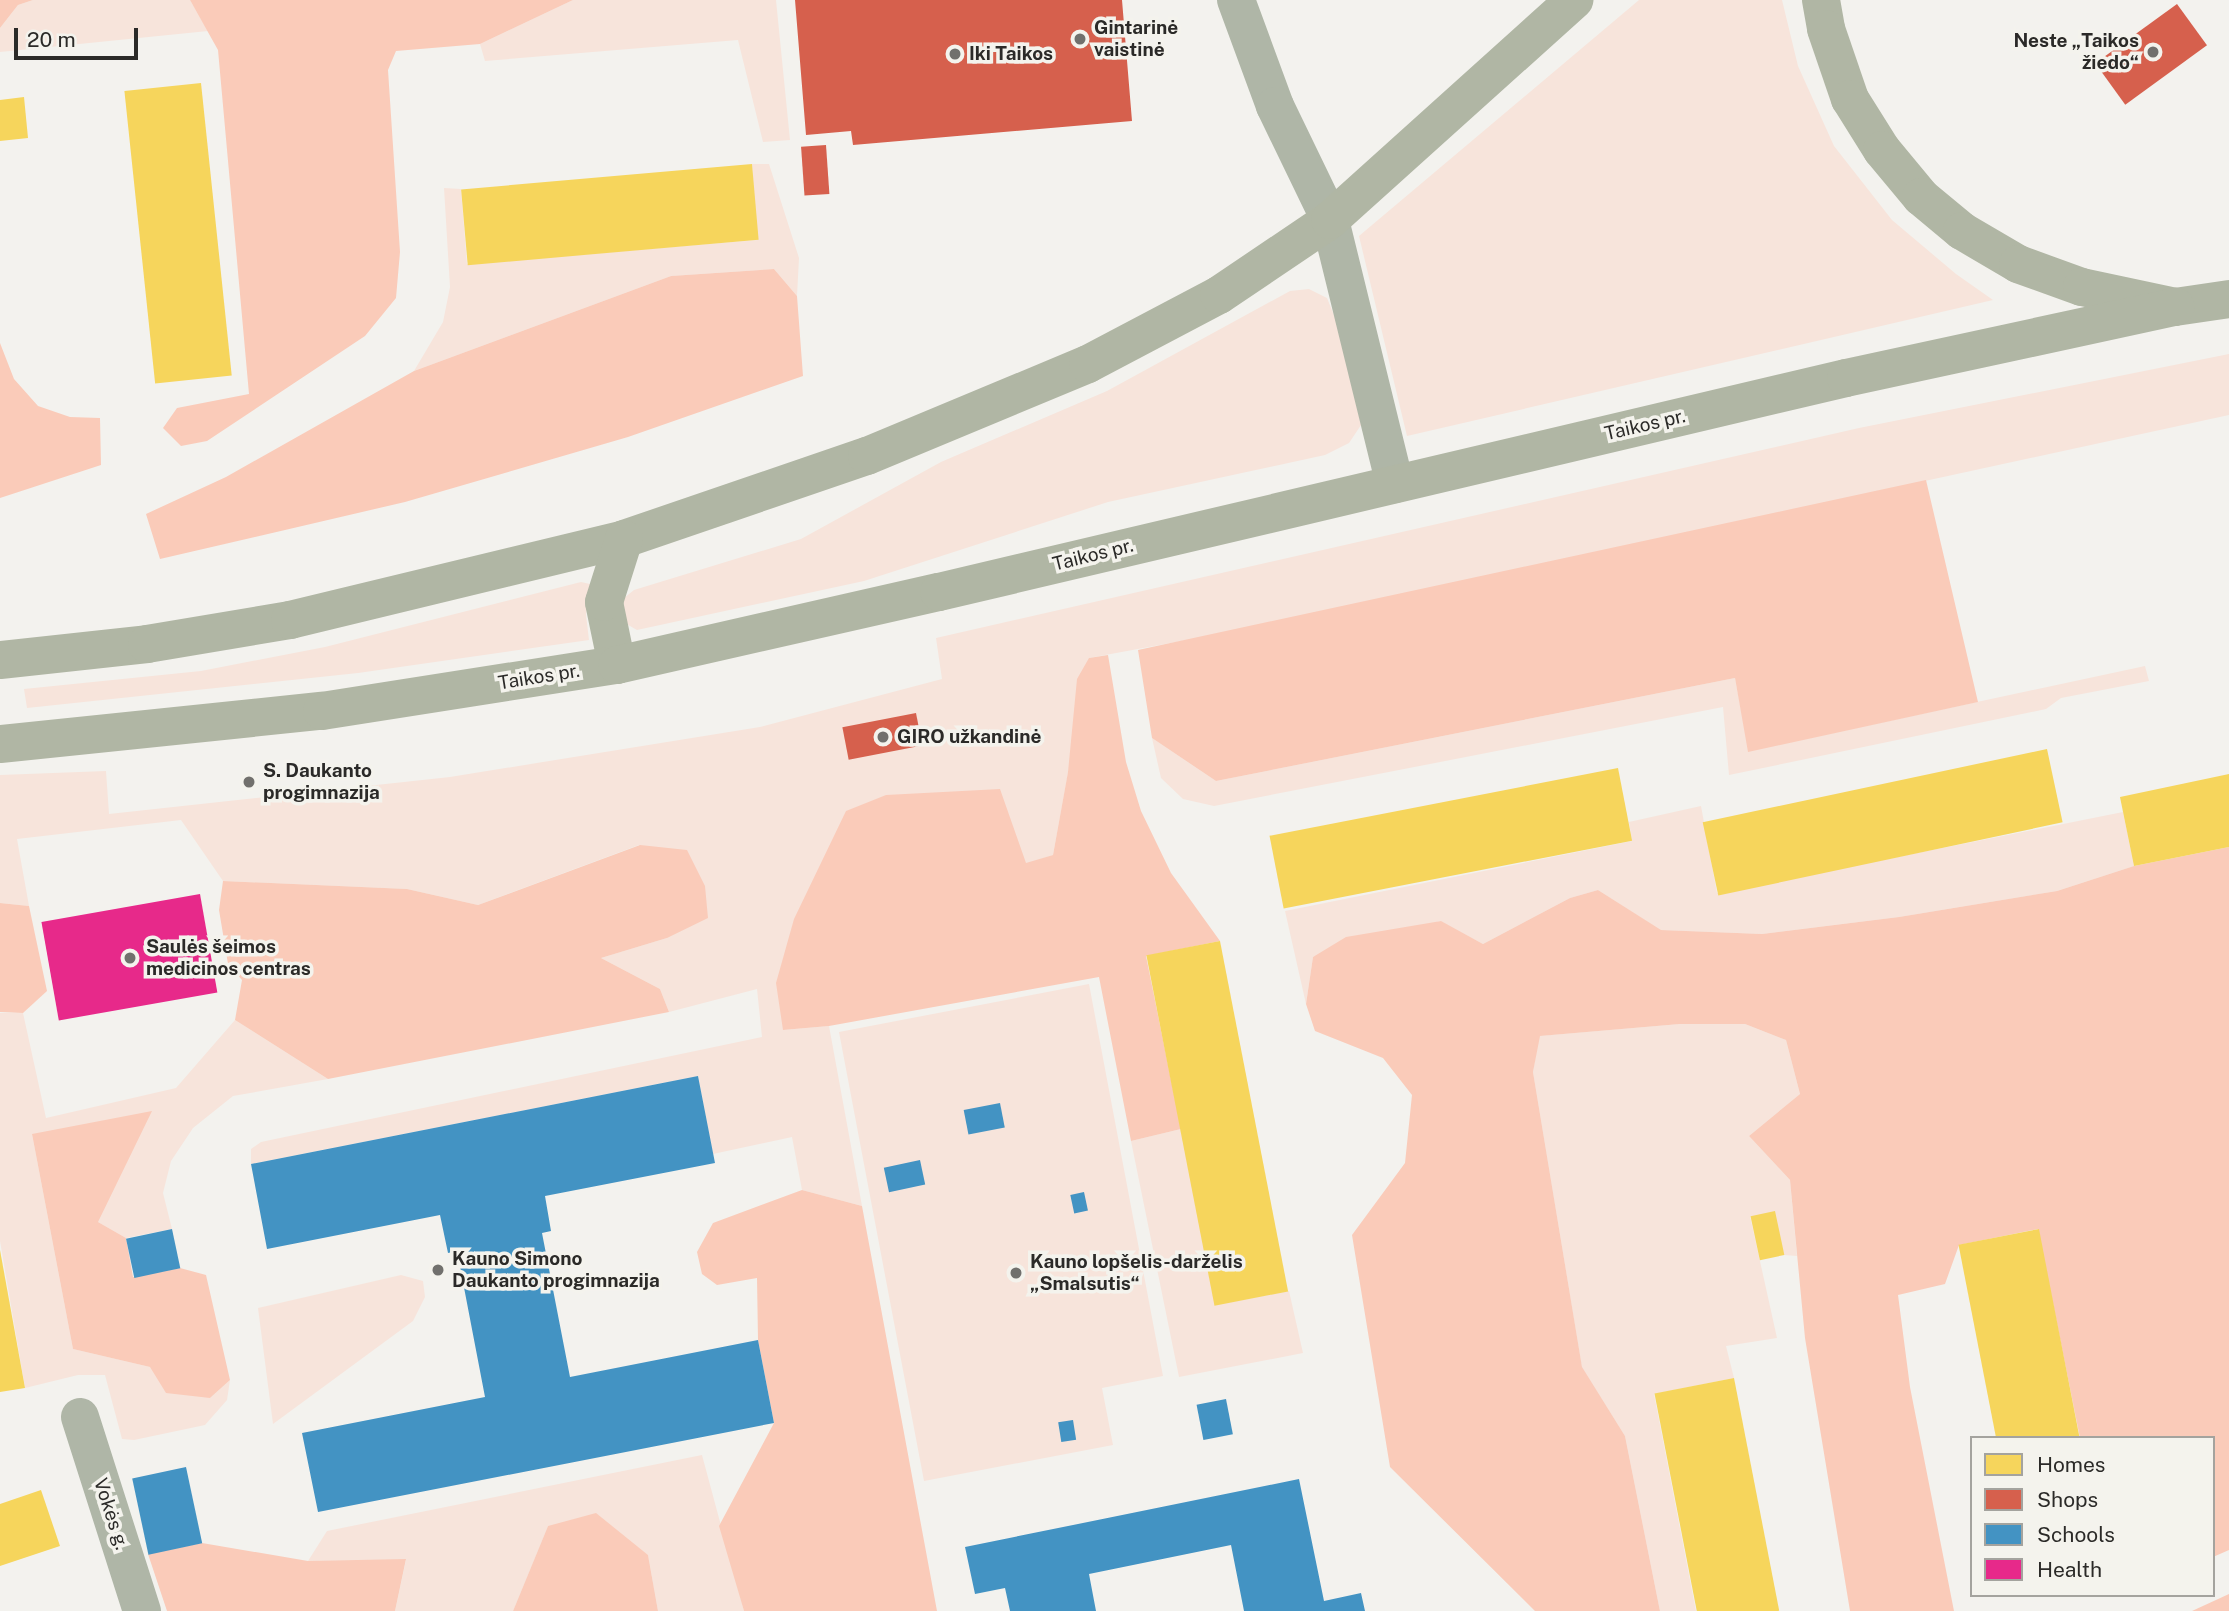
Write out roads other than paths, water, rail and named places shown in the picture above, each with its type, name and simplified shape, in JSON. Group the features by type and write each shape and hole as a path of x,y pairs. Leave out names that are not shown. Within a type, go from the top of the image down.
{"main road":[{"path":"0,660 147,644 290,620 624,539 867,456 1088,364 1219,295 1330,220 1574,0"},
{"path":"1821,0 1826,29 1850,99 1881,150 1921,197 1962,231 2018,264 2082,287 2175,307"},
{"name":"Taikos pr.","path":"0,744 322,711 617,665 1846,378 2175,307 2229,299"},
{"path":"617,665 604,602 624,539"}],"street":[{"path":"1236,0 1275,106 1330,220 1395,484"},
{"name":"Vokės g.","path":"80,1417 142,1611"}],"place":[{"name":"Gintarinė vaistinė","path":"1080,39"},
{"name":"Neste „Taikos žiedo“","path":"2153,52"},
{"name":"Iki Taikos","path":"955,54"},
{"name":"GIRO užkandinė","path":"883,737"},
{"name":"S. Daukanto progimnazija","path":"249,782"},
{"name":"Saulės šeimos medicinos centras","path":"130,958"},
{"name":"Kauno Simono Daukanto progimnazija","path":"438,1270"},
{"name":"Kauno lopšelis-darželis „Smalsutis“","path":"1016,1273"}]}
